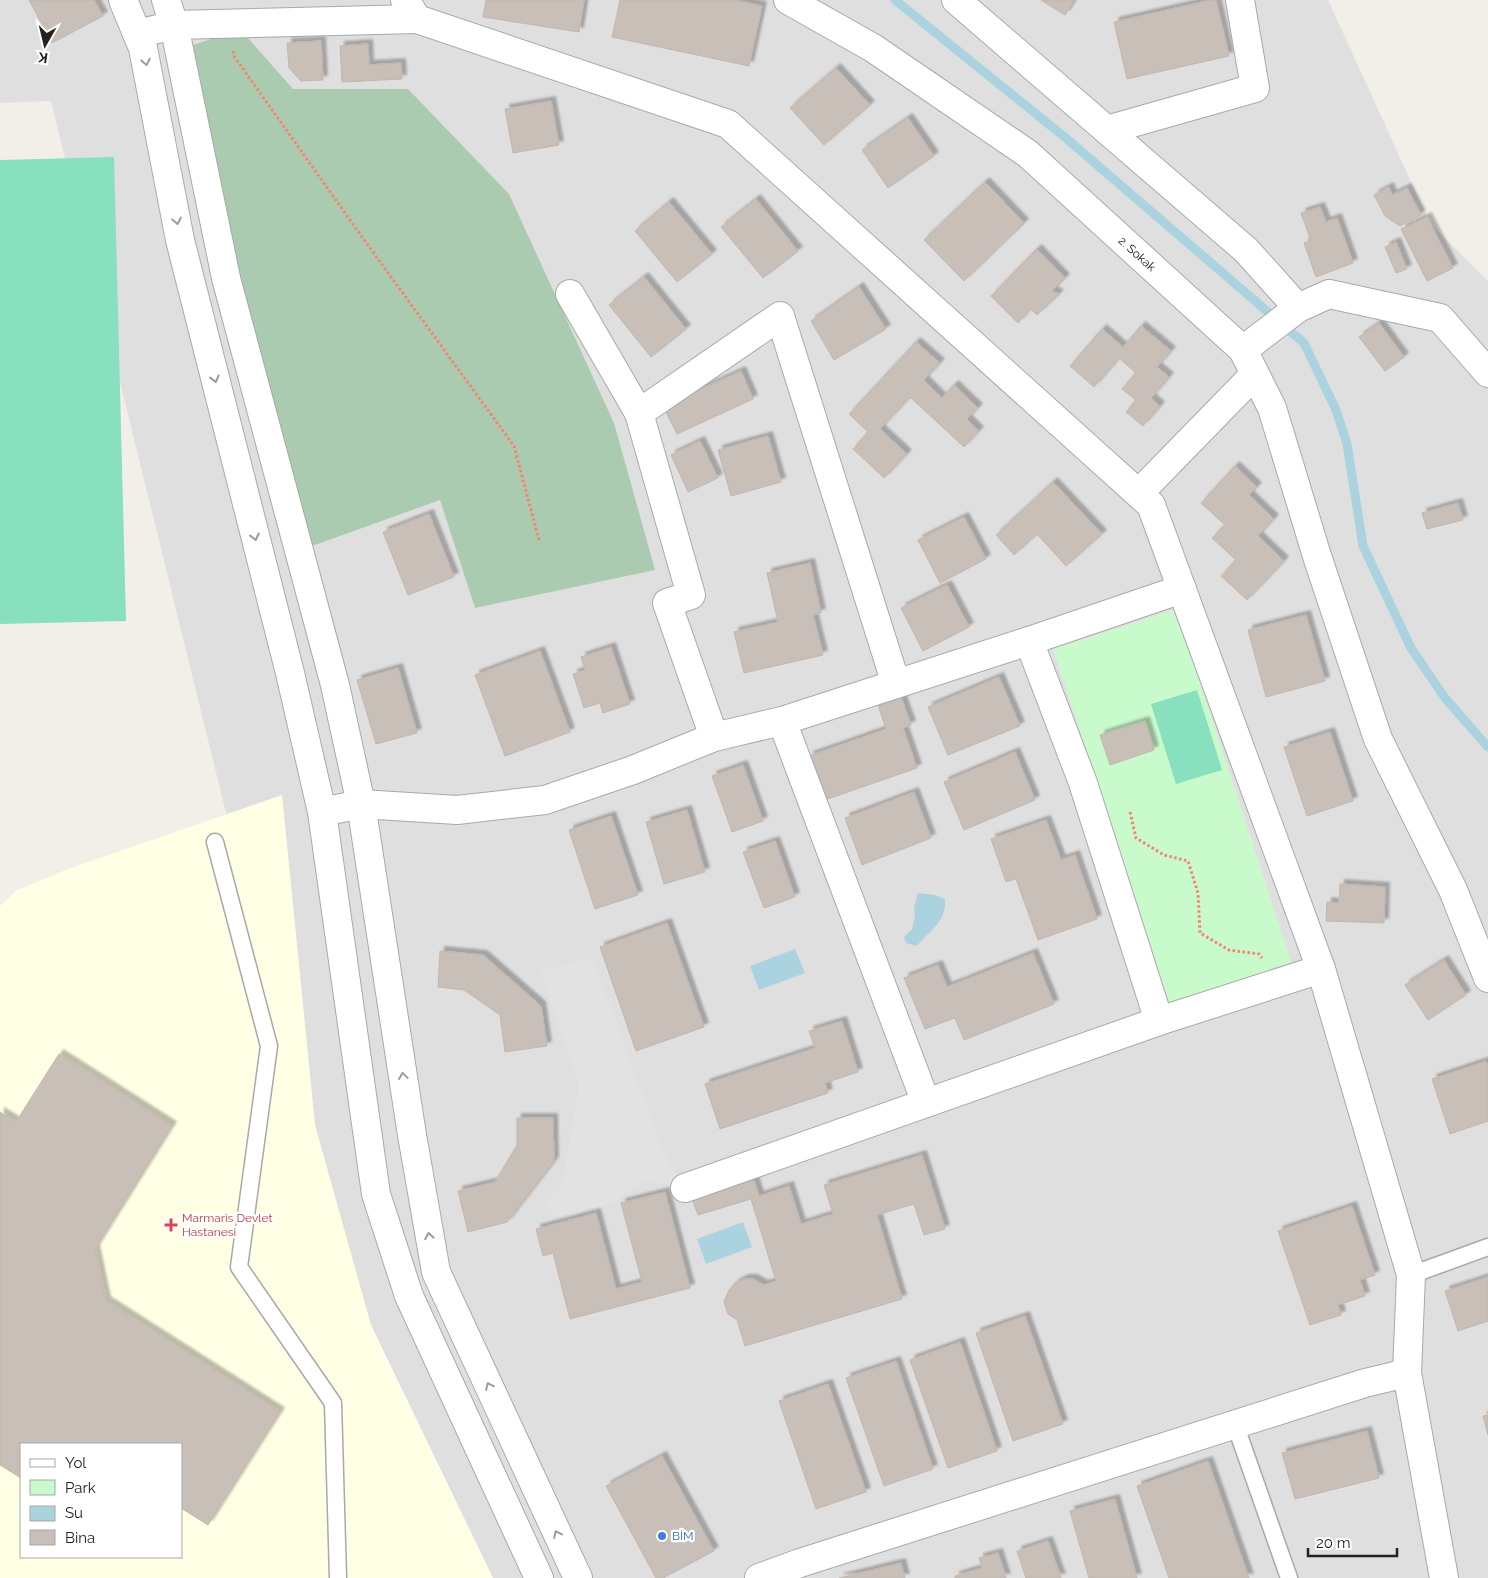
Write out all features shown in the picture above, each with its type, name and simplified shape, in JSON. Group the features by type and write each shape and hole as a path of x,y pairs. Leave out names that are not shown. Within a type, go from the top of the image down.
{"street":[{"path":"122,0 143,48 180,240 288,664 322,812 376,1194 409,1296 539,1578"},
{"name":"2. Sokak","path":"788,0 873,48 1028,154 1254,353"},
{"path":"956,0 1246,250 1295,311"},
{"path":"1107,130 1255,88 1240,0"},
{"path":"137,34 170,12 229,23 411,9 728,124 1151,504 1321,969 1411,1275 1407,1373 1444,1578"},
{"path":"170,12 226,278 335,686 361,804 412,1135 436,1272 578,1578"},
{"path":"570,294 639,413 691,595 667,603 714,737"},
{"path":"1139,493 1254,353 1295,311 1329,294 1440,318 1488,373"},
{"path":"639,413 780,316 896,684"},
{"path":"1254,353 1317,556 1378,739 1453,890 1488,978"},
{"path":"322,812 361,804 457,810 544,800 634,770 714,737 782,720 896,684 1182,589"},
{"path":"1029,641 1083,783 1159,1021"},
{"path":"782,720 926,1103"},
{"path":"685,1188 1159,1021 1321,969"},
{"path":"759,1578 809,1560 1365,1382 1407,1373"}],"lane":[{"path":"215,842 269,1046 239,1267 333,1403 338,1578"},
{"path":"1411,1275 1488,1247"},
{"path":"1234,1424 1289,1578"}],"path":[{"path":"229,23 234,56 368,246 514,446 539,540"},
{"path":"1130,812 1136,838 1164,855 1188,861 1198,893 1200,933 1229,950 1260,954 1275,983"}],"shaded area":[{"path":"0,0 1328,0 1430,223 1488,281 1488,1578 464,1578 312,1163 51,101 0,103"},
{"path":"217,37 247,37 293,89 408,89 509,194 614,423 655,570 475,608 440,500 301,550 187,47"},
{"name":"Marmaris Devlet Hastanesi","path":"282,795 315,1125 371,1325 493,1578 0,1578 0,906 17,890 68,869"},
{"path":"593,958 664,1153 685,1188 643,1180 614,1203 555,1217 545,1202 562,1186 579,1086 540,971"}],"green space":[{"path":"114,157 126,621 0,624 0,160"},
{"path":"1176,609 1292,964 1169,1003 1053,649"},
{"path":"1197,690 1222,770 1176,784 1151,704"}],"water":[{"path":"918,893 935,895 945,899 945,907 937,925 917,946 906,943 904,937 912,929"},
{"path":"795,949 805,973 759,990 750,966"},
{"path":"743,1222 752,1247 706,1264 697,1239"}],"building":[{"path":"29,0 94,0 103,16 52,43"},
{"path":"486,0 584,0 579,32 483,17"},
{"path":"620,0 734,0 762,6 749,66 612,37"},
{"path":"1041,0 1074,0 1065,15"},
{"path":"1216,0 1229,56 1127,79 1114,22"},
{"path":"321,41 323,80 301,81 289,68 287,43"},
{"path":"368,44 369,65 401,63 402,79 342,82 340,46"},
{"path":"836,68 870,105 824,145 790,108"},
{"path":"551,101 559,145 513,153 505,109"},
{"path":"908,118 934,156 888,188 862,150"},
{"path":"985,182 1024,223 964,281 924,240"},
{"path":"1389,187 1392,195 1407,188 1421,215 1400,226 1385,216 1374,195"},
{"path":"756,199 798,251 763,278 721,227"},
{"path":"669,202 712,254 677,282 635,231"},
{"path":"1320,207 1326,222 1337,218 1353,263 1316,277 1304,243 1311,241 1301,213"},
{"path":"1427,217 1453,268 1427,281 1401,229"},
{"path":"1396,242 1407,269 1396,273 1385,247"},
{"path":"1037,249 1065,278 1052,291 1059,294 1037,315 1031,309 1018,323 991,296"},
{"path":"644,277 686,329 651,357 609,305"},
{"path":"859,287 886,329 834,360 811,321"},
{"path":"1379,323 1404,357 1385,371 1359,337"},
{"path":"1141,326 1171,351 1157,367 1169,377 1151,398 1160,406 1143,426 1126,412 1136,400 1122,389 1136,373 1119,358 1094,387 1070,366 1102,329 1123,347"},
{"path":"916,342 940,363 924,380 942,398 954,385 978,408 967,419 979,431 964,447 910,397 880,429 907,454 884,478 853,449 868,432 849,414"},
{"path":"741,371 753,399 677,434 663,406"},
{"path":"768,436 781,482 731,496 718,450"},
{"path":"700,441 718,478 688,492 671,455"},
{"path":"1235,466 1257,487 1249,495 1274,519 1258,536 1284,561 1247,600 1221,576 1236,560 1212,538 1225,525 1201,503"},
{"path":"1053,482 1102,534 1066,566 1037,534 1014,555 996,535"},
{"path":"1458,503 1463,520 1427,529 1422,513"},
{"path":"429,514 454,577 408,595 383,532"},
{"path":"964,517 986,559 940,583 918,540"},
{"path":"810,563 821,613 813,615 823,655 744,673 734,632 778,622 767,573"},
{"path":"947,585 969,627 923,651 901,608"},
{"path":"1306,615 1325,681 1266,697 1248,630"},
{"path":"611,647 630,704 603,713 600,703 584,708 573,674 585,670 581,657"},
{"path":"540,651 570,732 505,756 475,675"},
{"path":"398,668 417,733 376,744 357,680"},
{"path":"999,677 1020,726 948,755 928,707"},
{"path":"901,697 911,725 903,728 917,768 825,800 809,756 886,729 878,705"},
{"path":"1145,721 1154,750 1110,765 1100,735"},
{"path":"1330,732 1353,801 1307,816 1284,747"},
{"path":"1015,752 1035,800 964,830 944,782"},
{"path":"743,765 763,821 732,832 712,776"},
{"path":"914,792 931,838 862,865 845,818"},
{"path":"687,810 705,872 664,884 646,822"},
{"path":"611,816 638,895 595,909 569,830"},
{"path":"1046,820 1061,860 1075,855 1097,919 1038,940 1016,879 1006,882 991,839"},
{"path":"775,841 795,897 764,908 743,852"},
{"path":"1340,884 1385,887 1384,923 1326,921 1327,902 1339,903"},
{"path":"667,923 704,1027 636,1051 600,947"},
{"path":"440,951 483,955 541,1006 547,1046 505,1052 500,1015 464,990 438,987"},
{"path":"1033,953 1054,1004 964,1040 955,1018 925,1029 904,978 938,965 947,987"},
{"path":"1444,960 1466,995 1428,1020 1405,985"},
{"path":"842,1021 858,1072 825,1083 828,1093 720,1129 705,1084 815,1048 809,1031"},
{"path":"59,1054 172,1126 95,1249 106,1301 280,1412 208,1525 182,1509 182,1443 20,1443 20,1477 0,1465 0,1112 16,1122"},
{"path":"1486,1061 1488,1067 1488,1121 1450,1134 1432,1079"},
{"path":"517,1118 553,1118 554,1161 507,1222 468,1232 458,1191 495,1182 517,1145"},
{"path":"922,1155 945,1229 924,1235 914,1204 877,1215 902,1299 745,1346 737,1320 728,1314 724,1302 729,1290 736,1283 744,1279 753,1279 764,1285 776,1281 751,1199 698,1215 692,1199 754,1180 759,1196 789,1186 801,1224 833,1214 824,1185"},
{"path":"665,1192 690,1288 570,1319 553,1253 543,1256 536,1229 596,1213 616,1289 642,1282 621,1203"},
{"path":"1352,1206 1375,1275 1360,1280 1365,1296 1338,1305 1341,1315 1310,1325 1278,1231"},
{"path":"1488,1277 1488,1321 1458,1331 1445,1291"},
{"path":"1025,1316 1063,1424 1013,1441 976,1333"},
{"path":"960,1342 997,1451 948,1468 910,1360"},
{"path":"896,1361 933,1469 884,1486 846,1378"},
{"path":"828,1384 866,1492 816,1509 779,1401"},
{"path":"1488,1415 1488,1435 1483,1416"},
{"path":"1367,1431 1379,1478 1295,1499 1282,1453"},
{"path":"662,1456 714,1551 663,1578 656,1578 606,1486"},
{"path":"1208,1461 1249,1578 1169,1578 1137,1486"},
{"path":"1115,1499 1137,1578 1089,1578 1070,1511"},
{"path":"1048,1541 1061,1578 1026,1578 1017,1551"},
{"path":"998,1553 1006,1578 955,1578 955,1576 982,1568 979,1558"},
{"path":"901,1563 905,1578 839,1578"}],"waterway":[{"path":"895,0 1067,139 1304,343 1336,410 1347,444 1363,546 1411,648 1445,698 1488,747"}],"place":[{"name":"Marmaris Devlet Hastanesi","path":"171,1225"},
{"name":"BİM","path":"662,1536"}]}
